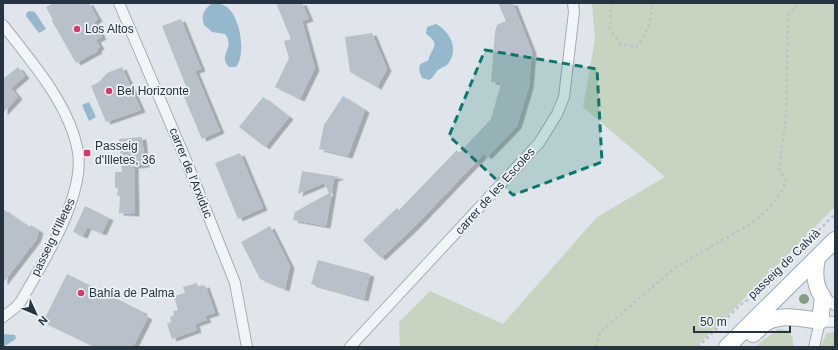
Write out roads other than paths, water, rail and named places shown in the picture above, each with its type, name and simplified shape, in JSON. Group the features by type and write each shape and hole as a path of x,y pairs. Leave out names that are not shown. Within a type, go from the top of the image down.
{"main road":[{"path":"727,347 835,240"},
{"path":"817,258 815,266 818,291 829,301 827,322"},
{"path":"800,275 808,275 816,283"},
{"path":"800,275 813,294 811,312 827,322"},
{"path":"738,347 767,322 777,318 788,317 827,322"}],"street":[{"name":"carrer de l'Arxiduc","path":"119,3 186,160 235,283 247,347"},
{"name":"carrer de les Escoles","path":"350,347 540,143 557,114 564,97 574,12 573,3"},
{"name":"passeig d'Illetes","path":"3,24 41,75 64,114 76,145 79,166 72,199 64,221 21,301 16,308 3,317"},
{"path":"814,347 827,322"}],"water":[{"path":"211,4 222,4 234,15 240,33 241,43 241,53 236,67 229,67 226,63 225,55 229,44 225,34 212,32 204,25 203,14"},
{"path":"27,12 35,12 46,29 39,33 26,16"},
{"path":"436,24 449,36 452,42 453,53 448,64 438,70 429,80 422,78 419,67 422,63 428,61 434,47 433,41 426,34 427,27"},
{"path":"89,102 96,117 89,121 82,105"},
{"path":"3,334 15,335 16,339 3,347"}],"place":[{"name":"Los Altos","path":"77,29"},
{"name":"Bel Horizonte","path":"109,91"},
{"name":"Passeig d'Illetes, 36","path":"87,153"},
{"name":"Bahía de Palma","path":"81,293"}]}
